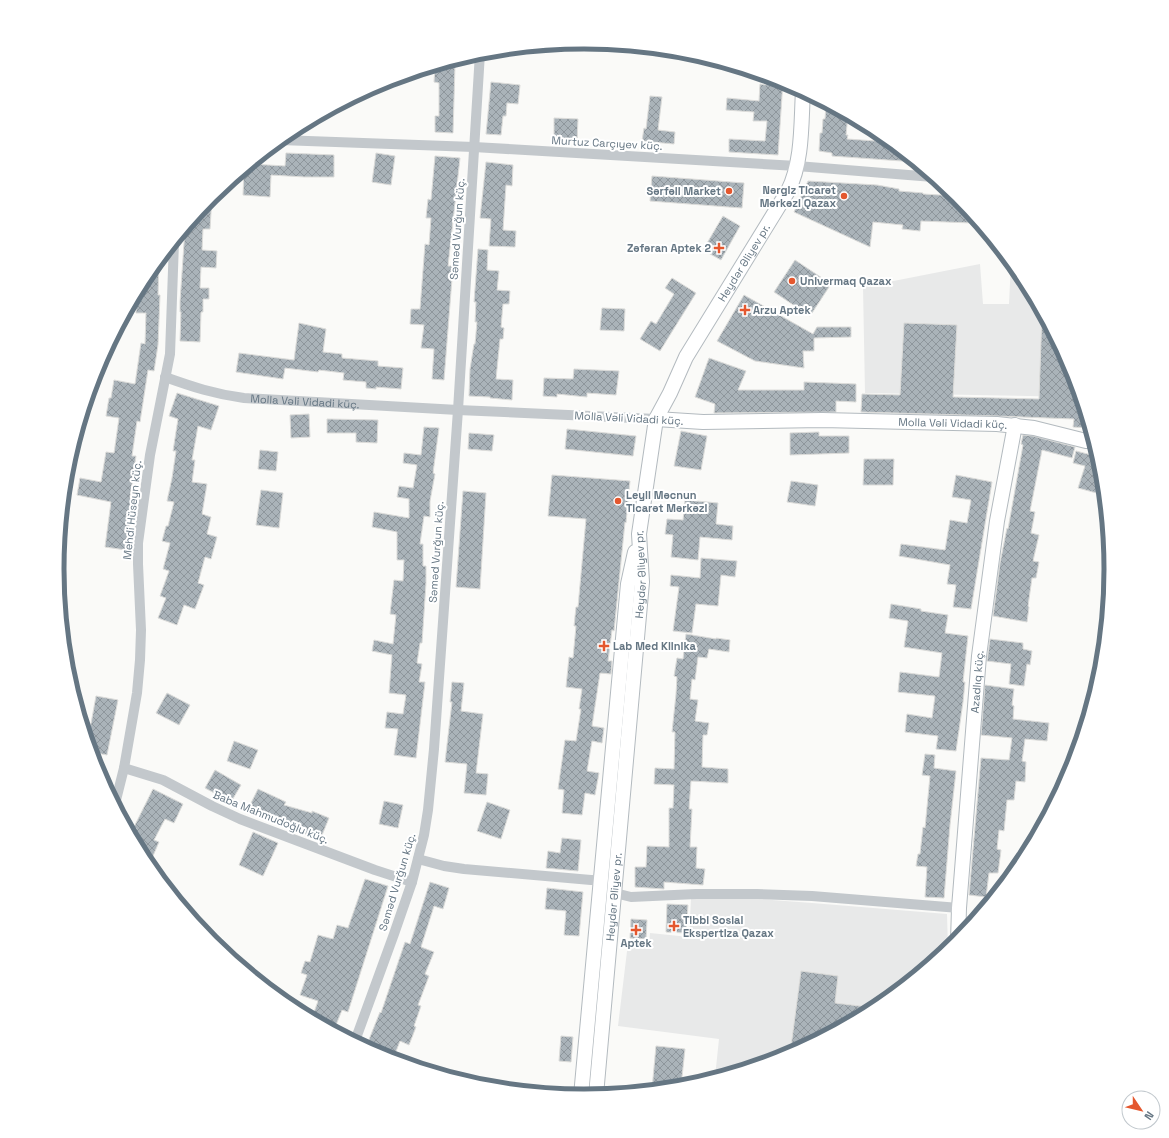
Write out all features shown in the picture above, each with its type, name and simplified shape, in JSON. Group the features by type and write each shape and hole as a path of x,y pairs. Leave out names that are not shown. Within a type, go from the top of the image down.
{"main road":[{"name":"Heydər Əliyev pr.","path":"597,1089 642,582 639,534 656,419 670,394 686,357 794,179 798,166 803,98"},
{"name":"Molla Vəli Vidadi küç.","path":"656,419 703,422 822,420 1014,424 1089,441"},
{"name":"Azadlıq küç.","path":"958,930 979,656 997,521 1014,424"},
{"path":"582,1089 628,584 639,534"},
{"path":"600,886 615,894"}],"street":[{"name":"Səməd Vurğun küç.","path":"357,1036 412,882 427,816 434,750 458,410 480,60"},
{"name":"Murtuz Carçıyev küç.","path":"291,140 474,147 798,166 925,176"},
{"name":"Mehdi Hüseyn küç.","path":"117,797 133,719 140,660 141,630 138,543 151,448 170,354 174,250"},
{"name":"Molla Vəli Vidadi küç.","path":"166,377 198,389 244,398 656,419"},
{"name":"Baba Mahmudoğlu küç.","path":"124,768 163,780 240,819 375,870 412,882"},
{"path":"418,859 444,866 464,869 591,880 600,886"},
{"path":"615,894 632,897 696,894 812,896 959,908"}],"shaded area":[{"path":"980,264 983,304 1009,304 1011,271 1035,309 1051,339 1075,397 865,393 863,287"},
{"path":"691,899 757,899 947,914 948,941 901,982 844,1019 814,1035 752,1061 716,1072 719,1039 618,1026 628,943 649,944 650,933 689,937"}],"building":[{"path":"455,66 453,133 435,132 435,116 439,116 439,83 434,82 435,72"},
{"path":"491,82 520,85 518,104 507,103 506,116 503,116 501,135 486,134"},
{"path":"766,82 782,89 778,155 729,152 729,139 765,141 767,121 753,121 754,112 726,110 727,98 759,101 760,84 766,85"},
{"path":"650,96 662,97 658,130 675,132 674,144 642,141 644,128 646,129"},
{"path":"826,109 847,121 847,139 879,141 907,161 832,156 832,153 819,151 820,133 822,133 823,119 825,119"},
{"path":"554,118 578,119 577,142 554,141"},
{"path":"286,153 334,155 334,177 271,175 270,197 243,195 244,177 258,164 285,166"},
{"path":"376,153 395,156 391,185 372,182"},
{"path":"435,156 460,158 448,266 453,266 444,380 432,379 434,349 421,348 424,325 410,324 411,309 420,309 425,244 429,245 431,218 426,218 428,199 431,200"},
{"path":"486,162 513,165 512,186 506,185 503,230 516,231 515,247 489,246 491,219 480,218"},
{"path":"652,176 744,183 742,208 650,201"},
{"path":"808,181 877,185 899,189 899,191 946,195 972,223 921,221 920,231 902,229 903,225 873,222 870,247 794,212"},
{"path":"211,207 210,229 203,229 202,250 217,251 216,268 201,267 200,288 209,288 209,299 203,299 200,342 180,341 180,302 184,237"},
{"path":"723,216 740,226 721,260 703,250"},
{"path":"478,249 488,250 487,270 499,271 497,290 510,291 509,304 503,304 501,327 504,328 503,339 500,339 496,379 513,380 512,400 469,396 470,369 475,344 477,322 475,322 476,302 474,302"},
{"path":"795,260 831,284 810,316 774,292"},
{"path":"159,271 158,295 160,295 158,345 154,371 148,370 140,422 137,421 132,456 136,456 130,498 132,498 127,521 130,521 126,550 105,547 111,502 77,495 80,478 101,482 106,452 114,453 119,418 106,416 114,380 135,384 141,343 145,344 146,313 136,313 136,305"},
{"path":"672,278 696,293 660,351 640,339 651,321 656,324 674,294 665,288"},
{"path":"744,295 813,334 817,327 851,327 851,337 814,338 814,351 803,351 804,368 755,361 717,341"},
{"path":"602,308 625,309 624,331 600,330"},
{"path":"1042,322 1065,370 1085,428 1073,427 1074,419 861,412 862,394 900,395 904,323 957,325 953,397 1039,399"},
{"path":"299,323 326,329 323,352 342,354 342,358 378,361 378,366 403,368 401,389 376,387 376,389 366,388 366,382 343,380 344,373 319,370 318,372 285,368 283,379 236,372 239,353 294,360"},
{"path":"709,358 746,371 738,390 804,390 804,382 856,384 856,402 836,401 836,412 714,413 715,404 695,397"},
{"path":"574,369 619,371 616,395 587,393 587,397 557,394 557,397 543,396 544,378 573,379"},
{"path":"177,393 219,406 211,430 198,426 192,460 195,460 192,482 207,484 202,514 211,517 207,534 217,537 211,559 205,557 198,583 204,585 195,609 184,605 177,625 158,618 166,598 160,596 169,571 163,569 170,543 162,541 166,526 168,526 174,502 167,501 176,451 173,451 178,419 169,416"},
{"path":"309,414 310,437 291,438 290,415"},
{"path":"327,419 378,420 377,443 356,442 356,433 327,433"},
{"path":"424,427 439,428 433,473 435,474 430,501 430,517 424,516 420,544 423,544 423,566 426,566 426,583 422,643 420,643 417,663 422,664 419,682 425,682 416,758 394,755 398,729 385,728 387,712 403,714 406,695 389,693 392,655 372,651 374,640 393,644 396,615 390,614 394,580 403,581 404,560 397,560 397,532 372,527 374,512 409,518 409,499 397,497 399,486 413,488 417,465 403,463 404,453 421,455"},
{"path":"567,429 636,436 633,456 565,449"},
{"path":"681,431 707,436 701,470 674,466"},
{"path":"819,432 819,436 849,436 849,453 790,455 790,433"},
{"path":"469,433 494,435 492,451 468,449"},
{"path":"1023,435 1033,436 1075,447 1072,458 1042,450 1030,511 1035,512 1031,533 1039,535 1033,561 1039,562 1036,578 1032,578 1027,622 993,616 1000,563 1007,528 1008,529 1023,445 1021,444"},
{"path":"260,450 278,452 276,471 258,469"},
{"path":"1076,451 1092,455 1099,494 1078,488 1085,466 1073,463"},
{"path":"864,459 894,459 893,485 863,485"},
{"path":"552,475 630,481 614,631 612,630 608,661 612,661 611,674 600,673 592,726 604,728 602,743 592,741 587,771 599,773 595,795 585,793 582,815 562,813 564,790 558,789 565,740 576,741 581,709 579,709 582,689 566,687 569,657 573,658 576,626 574,626 576,607 578,607 586,519 548,516"},
{"path":"956,475 992,482 971,609 953,607 956,585 947,584 950,565 899,556 901,544 945,550 950,520 967,523 971,500 952,497"},
{"path":"791,481 818,485 815,506 787,502"},
{"path":"261,490 283,493 279,528 256,525"},
{"path":"463,491 486,493 480,589 456,587"},
{"path":"685,500 718,503 716,524 733,526 732,540 700,537 698,560 671,557 673,535 665,534 667,519 683,520"},
{"path":"701,558 737,561 735,577 721,575 718,606 696,604 692,633 673,631 679,587 670,586 671,575 700,578"},
{"path":"891,604 948,615 945,633 968,636 963,682 965,682 963,702 956,751 936,749 938,736 905,732 907,714 932,718 935,696 898,692 900,672 939,677 942,653 904,647 908,621 889,618"},
{"path":"686,634 730,640 729,652 709,649 707,658 698,657 695,680 692,679 690,699 698,700 695,721 709,723 707,735 703,735 702,767 728,769 728,783 691,781 689,809 692,809 690,847 697,847 696,868 705,869 703,885 664,882 664,889 635,887 635,867 646,867 647,846 669,847 669,808 673,808 674,785 654,784 655,768 674,769 675,732 672,732 677,677 674,676 677,658 683,659"},
{"path":"990,639 1023,643 1023,649 1032,651 1030,665 1027,664 1024,686 1009,684 1011,664 987,661"},
{"path":"452,682 464,683 461,711 483,714 476,773 488,774 486,795 464,793 467,764 445,762 452,702 450,702"},
{"path":"985,685 1014,689 1012,705 1014,706 1013,719 1049,723 1047,741 1025,739 1022,761 1026,762 1025,782 1016,781 1014,800 1007,800 1004,831 999,830 997,849 1001,850 998,873 989,873 986,897 969,895 981,758 1009,760 1012,738 981,735"},
{"path":"167,693 190,705 179,725 156,713"},
{"path":"96,696 118,700 107,755 98,753 90,729"},
{"path":"234,741 258,750 250,769 227,761"},
{"path":"925,754 935,755 934,768 956,771 944,898 925,897 927,867 916,866 918,854 920,854 923,827 925,828 930,776 922,775"},
{"path":"215,770 241,785 231,802 205,788"},
{"path":"153,789 183,804 174,823 165,819 154,840 159,842 152,858 136,832 137,829 134,827"},
{"path":"258,789 286,802 284,805 312,813 312,811 329,818 320,840 303,833 304,832 276,823 248,809"},
{"path":"384,801 403,805 398,828 379,824"},
{"path":"487,802 510,810 501,839 477,831"},
{"path":"253,832 278,843 263,876 239,865"},
{"path":"562,838 581,840 578,871 546,868 548,851 560,853"},
{"path":"365,879 388,886 348,1012 342,1010 336,1025 314,1013 318,1001 300,995 307,975 301,973 305,961 310,962 318,935 333,939 337,925 348,928"},
{"path":"430,882 449,888 443,909 434,906 421,947 434,952 425,974 429,976 418,1005 421,1006 414,1026 416,1027 409,1045 400,1041 396,1053 368,1041 380,1012 381,1013 405,942 410,944"},
{"path":"547,888 583,892 579,936 564,935 566,911 545,909"},
{"path":"667,904 688,905 686,933 666,932"},
{"path":"631,919 647,920 646,939 630,938"},
{"path":"801,971 838,976 835,1003 864,1007 814,1035 791,1045"},
{"path":"561,1036 573,1037 571,1062 559,1061"},
{"path":"656,1046 685,1049 682,1080 652,1085"}],"place":[{"name":"Sərfəli Market","path":"729,191"},
{"name":"Nərgiz Ticarət Mərkəzi Qazax","path":"844,196"},
{"name":"Zəfəran Aptek 2","path":"719,248"},
{"name":"Univermaq Qazax","path":"792,281"},
{"name":"Arzu Aptek","path":"745,310"},
{"name":"Leyli Məcnun Ticarət Mərkəzi","path":"618,501"},
{"name":"Lab Med Klinika","path":"604,646"},
{"name":"Tibbi Sosial Ekspertiza Qazax","path":"674,926"},
{"name":"Aptek","path":"636,930"}]}
